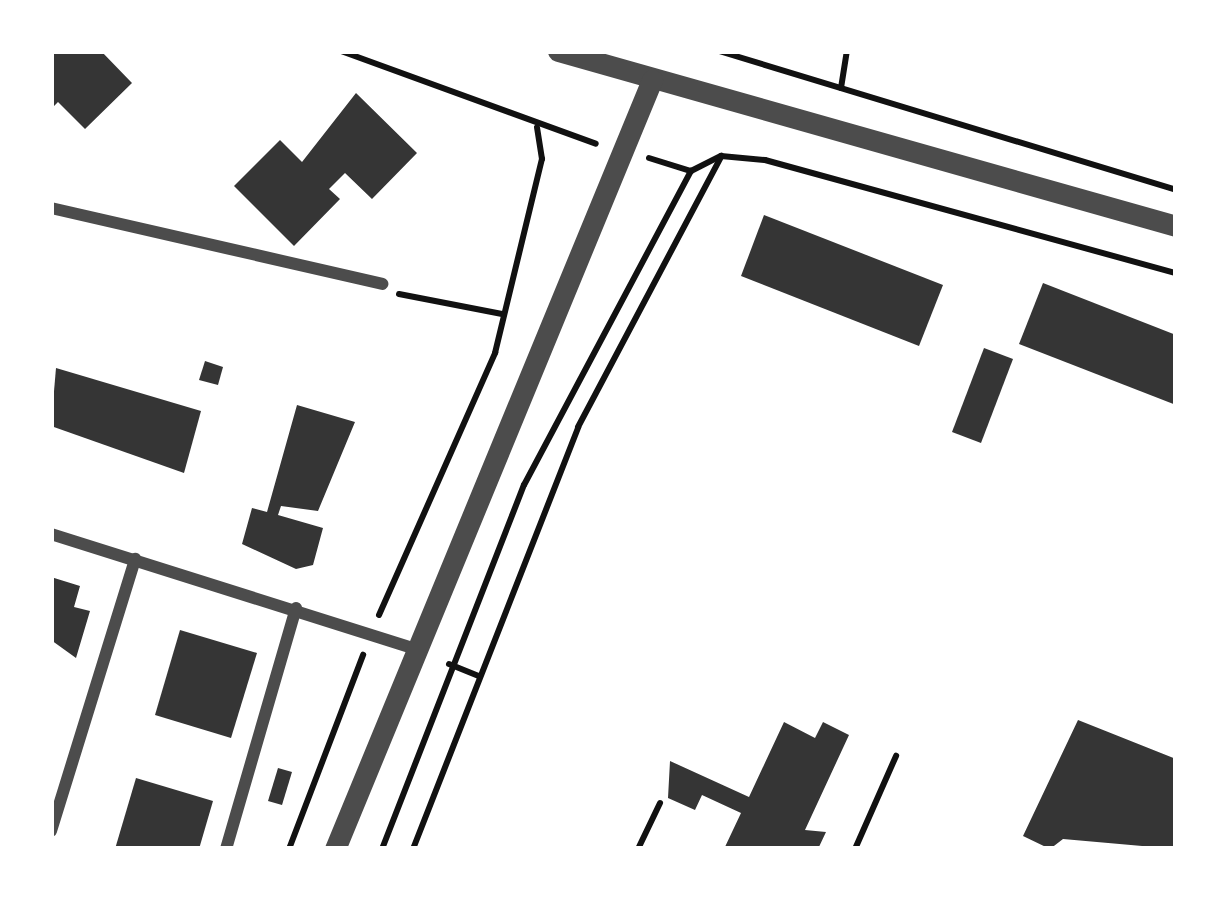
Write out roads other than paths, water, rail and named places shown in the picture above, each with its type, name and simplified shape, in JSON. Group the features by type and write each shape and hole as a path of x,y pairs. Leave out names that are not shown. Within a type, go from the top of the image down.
{"street":[{"path":"558,51 1176,226"},
{"path":"335,849 412,648 628,152 652,80"},
{"path":"51,208 382,284"},
{"path":"51,534 412,648"},
{"path":"51,831 135,559"},
{"path":"226,849 296,608"}]}
